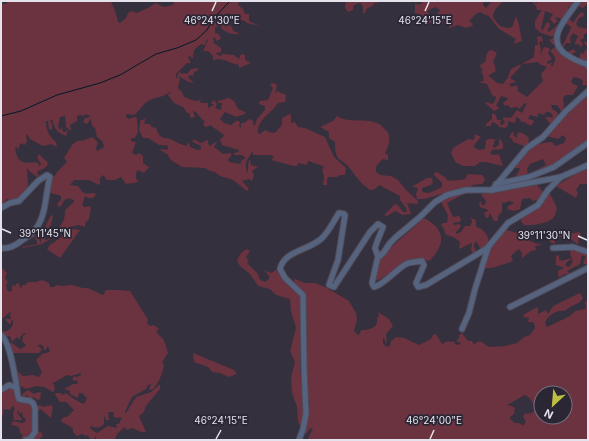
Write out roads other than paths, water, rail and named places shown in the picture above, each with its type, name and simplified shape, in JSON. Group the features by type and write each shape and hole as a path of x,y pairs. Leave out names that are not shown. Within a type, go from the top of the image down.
{"street":[{"path":"578,1 564,22 556,40 557,45 562,51 574,59 588,64"},
{"path":"492,190 527,148 549,132 566,111 588,91"},
{"path":"496,184 529,177 554,167 588,143"},
{"path":"378,256 382,254 390,243 420,218 435,202 447,195 466,190 492,190 562,177 588,165"},
{"path":"1,208 10,203 19,201 38,181 50,176 39,224 33,232 15,246 5,249 1,248"},
{"path":"299,440 306,414 304,300 302,292 296,289 285,278 280,269 282,262 290,255 309,247 318,241 327,232 339,213 345,215 344,229 338,260 330,278 329,285 334,287 338,283 370,232 378,224 383,227 376,248 378,256 372,286 380,286 392,274 407,263 422,261 424,265 416,283 418,287 421,287 471,259 488,247 508,223 538,205 544,195 562,177"},
{"path":"462,328 469,313 488,247"},
{"path":"553,248 573,247 588,252"},
{"path":"510,307 588,268"},
{"path":"1,335 7,343 19,399 30,401 33,403 35,408 35,432 30,439 26,440"},
{"path":"1,390 9,385 17,388"}],"waterway":[{"path":"1,116 21,111 57,95 100,83 120,75 156,54 177,48 196,40 207,30 212,20 230,1"}]}
